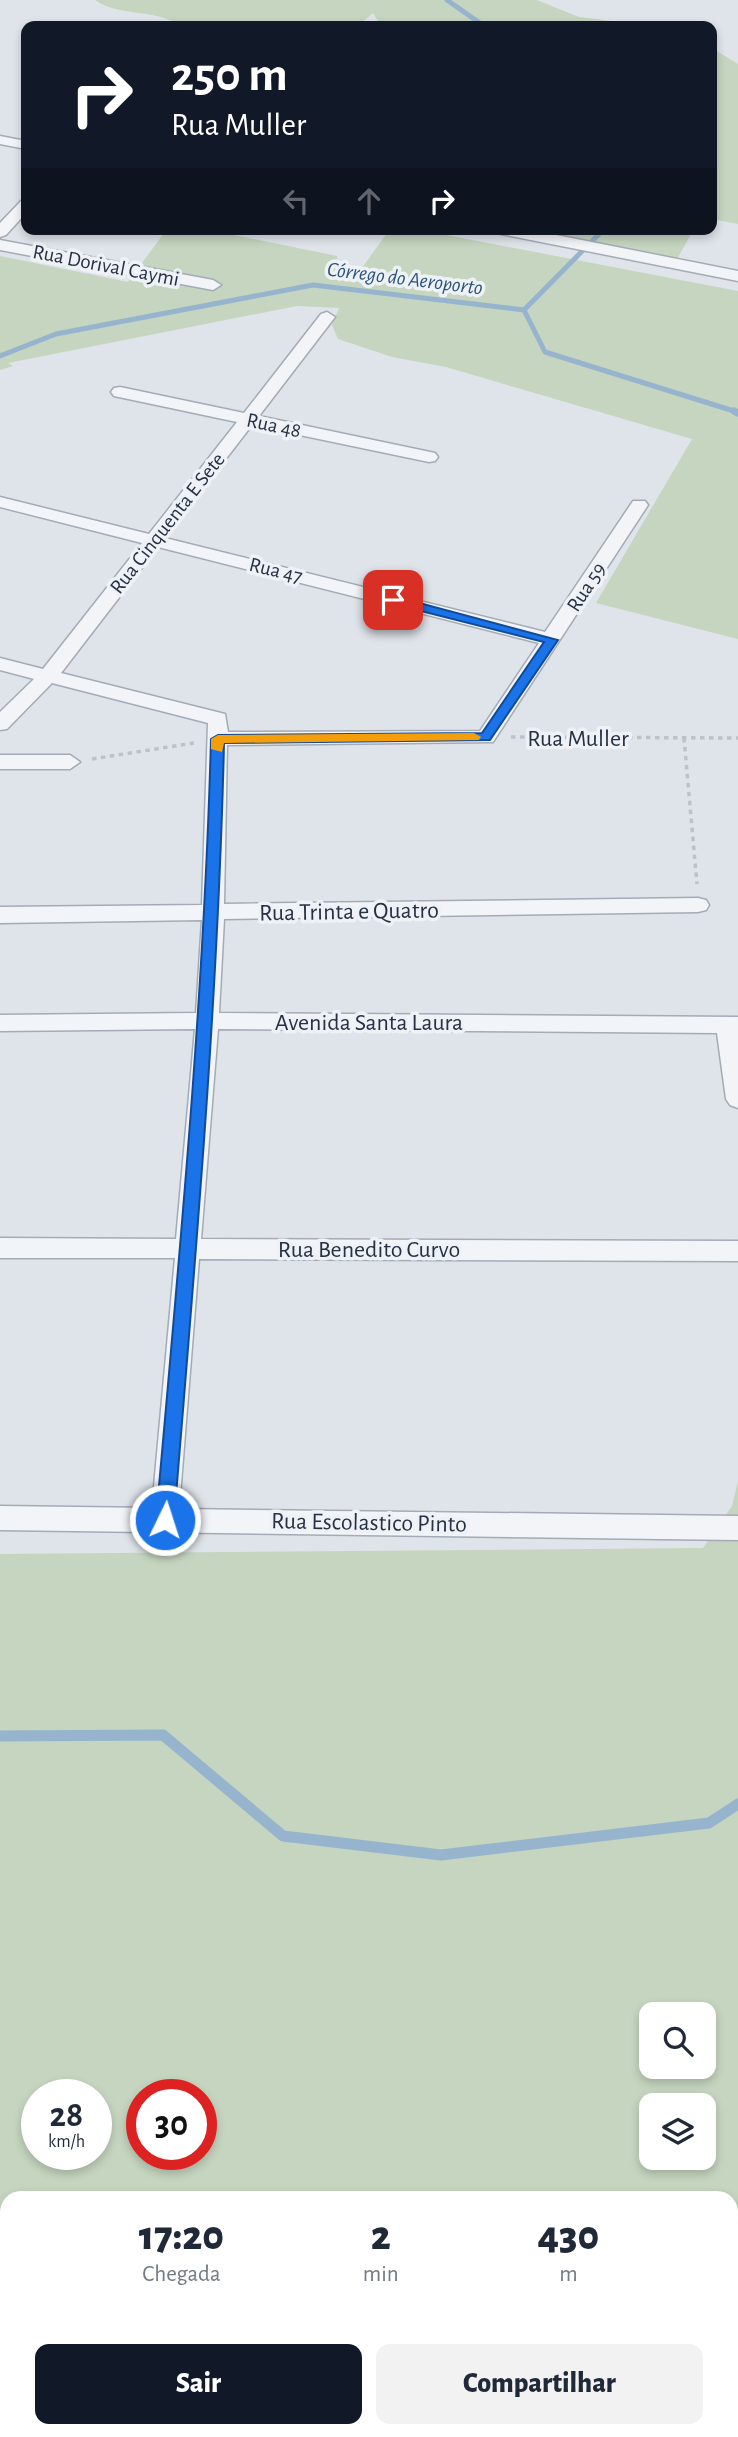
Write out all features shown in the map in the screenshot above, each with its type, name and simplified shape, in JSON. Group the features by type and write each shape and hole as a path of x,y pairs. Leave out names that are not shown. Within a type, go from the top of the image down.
{"street":[{"path":"0,141 21,144"},
{"path":"0,232 21,209"},
{"path":"531,235 738,276"},
{"name":"Rua Dorival Caymi","path":"0,245 213,285"},
{"name":"Rua Cinquenta E Sete","path":"0,724 49,675 327,317"},
{"name":"Rua 48","path":"120,392 429,457"},
{"name":"Rua 47","path":"0,502 552,640"},
{"name":"Rua 59","path":"485,737 552,640 639,505"},
{"path":"0,664 218,719 213,913 206,1021 165,1520"},
{"path":"218,739 485,737"},
{"path":"0,762 70,762"},
{"name":"Rua Trinta e Quatro","path":"0,915 698,905"},
{"name":"Avenida Santa Laura","path":"0,1023 206,1021 732,1024"},
{"path":"732,1024 738,1099"},
{"name":"Rua Benedito Curvo","path":"0,1248 738,1251"},
{"name":"Rua Escolastico Pinto","path":"0,1518 738,1528"}],"path":[{"name":"Rua Muller","path":"485,737 738,738"},
{"path":"684,738 698,905"},
{"path":"70,762 218,739"}],"green space":[{"path":"95,0 537,0 579,17 611,21 378,21 373,13 364,21 172,21 104,5"},
{"path":"717,51 738,64 738,224 717,220"},
{"path":"163,235 234,235 337,256 339,275 354,279 386,235 446,235 738,291 738,639 596,603 692,439 446,367 392,357 338,339 332,325 339,308 297,306 8,363 13,366 0,370 0,256 128,282"},
{"path":"556,235 691,235 677,259"},
{"path":"738,1481 738,2191 0,2191 0,1554 703,1548 732,1506"}],"waterway":[{"path":"447,0 477,21"},
{"path":"524,310 598,235"},
{"name":"Córrego do Aeroporto","path":"0,356 56,334 313,285 524,310"},
{"name":"Córrego do Aeroporto","path":"524,310 545,352 734,411"},
{"name":"Córrego do Aeroporto","path":"734,411 738,413"},
{"path":"0,1736 163,1735 283,1836 441,1855 709,1823 738,1804"}],"slow traffic":[{"path":"217,749 218,739 474,737"}],"route":[{"path":"165,1520 206,1021 213,913 218,739 485,737 552,640 393,600"}]}
